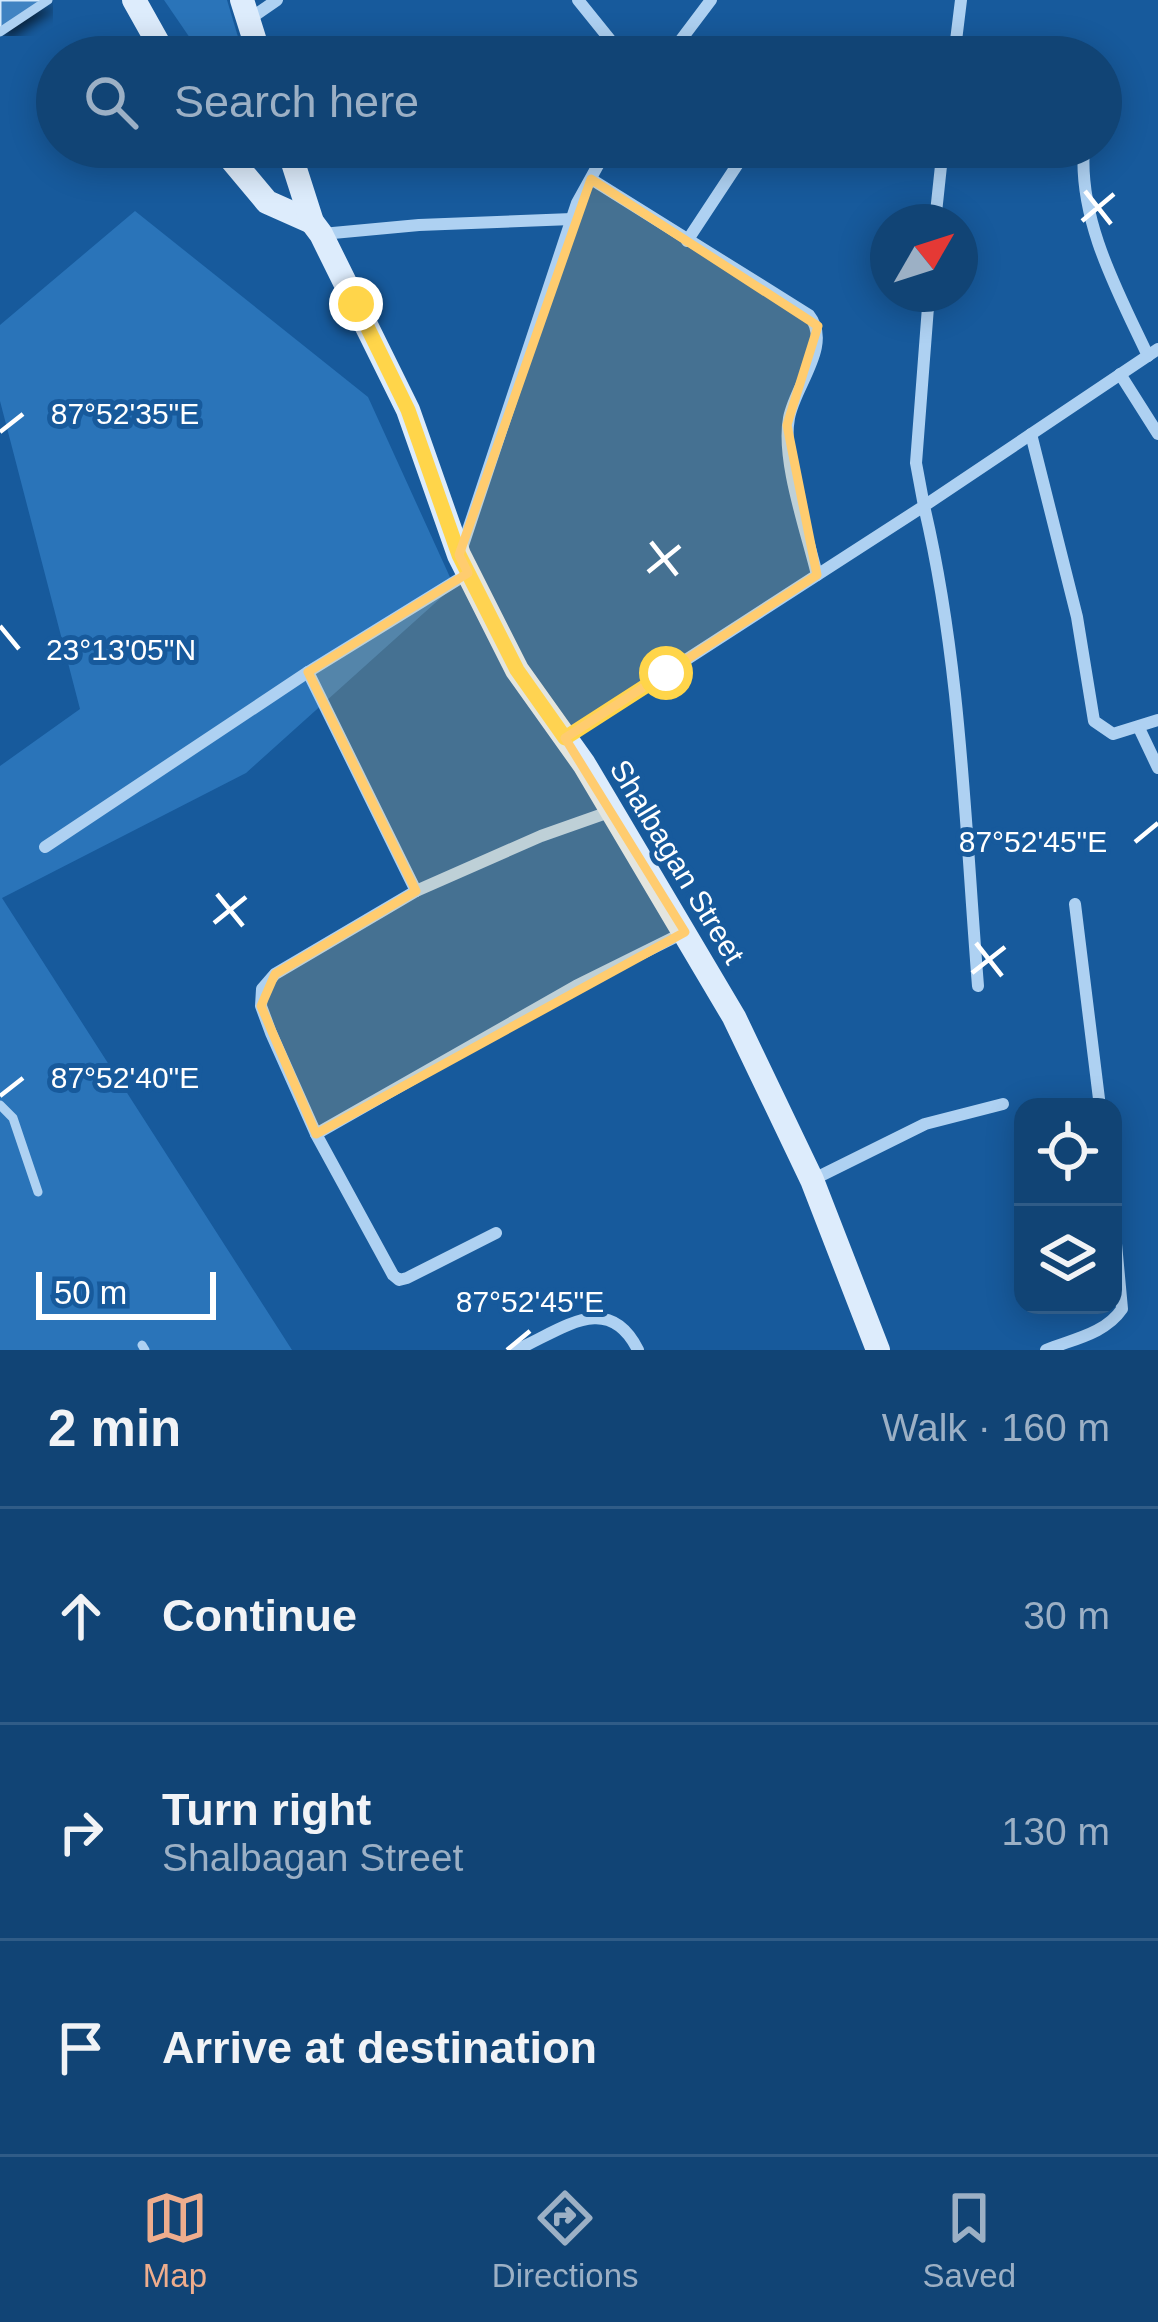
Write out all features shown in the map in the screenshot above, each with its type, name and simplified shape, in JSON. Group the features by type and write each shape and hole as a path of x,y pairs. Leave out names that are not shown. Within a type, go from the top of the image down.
{"street":[{"path":"134,0 154,36"},
{"path":"245,10 277,0"},
{"path":"578,0 607,36"},
{"path":"684,36 711,0"},
{"path":"957,36 961,0"},
{"path":"238,168 267,202 316,228 572,219"},
{"name":"Shalbagan Street","path":"295,168 316,228 408,410 464,564 517,670 565,738 734,1017 812,1180 878,1350"},
{"path":"45,847 464,564 572,219 597,168"},
{"path":"687,241 735,168"},
{"path":"937,204 941,168"},
{"path":"565,738 1153,353 1112,278 1091,216 1082,168"},
{"path":"591,179 809,315 818,326 819,341 795,394 788,424 790,455 817,575"},
{"path":"928,312 916,463 942,584 956,687 977,986"},
{"path":"1120,374 1158,434"},
{"path":"1030,434 1072,595 1094,721 1113,734 1158,720"},
{"path":"308,672 416,891"},
{"path":"1139,728 1158,768"},
{"path":"496,1233 399,1280 316,1134 271,1033 261,1006 262,989 275,974 416,891 609,812"},
{"path":"1075,904 1099,1098"},
{"path":"316,1134 576,986 685,932"},
{"path":"812,1180 926,1124 1003,1104"},
{"path":"1046,1350 1099,1330 1120,1314"},
{"path":"516,1350 604,1316 618,1321 638,1350"}],"lane":[{"path":"0,32 48,0"},
{"path":"0,1105 13,1118 38,1192"}],"highlighted area":[{"path":"591,179 818,326 787,425 817,575 565,738 685,932 316,1134 261,1006 275,974 416,891 308,672 468,573 459,555"}],"shaded area":[{"path":"164,0 227,0 238,36 189,36"},
{"path":"135,211 368,397 454,586 246,773 2,898 292,1350 0,1350 0,766 80,709 0,401 0,325"}],"building":[{"path":"0,0 48,0 0,32"}],"route":[{"path":"356,304 408,410 459,555 517,670 565,738 666,673"}]}
